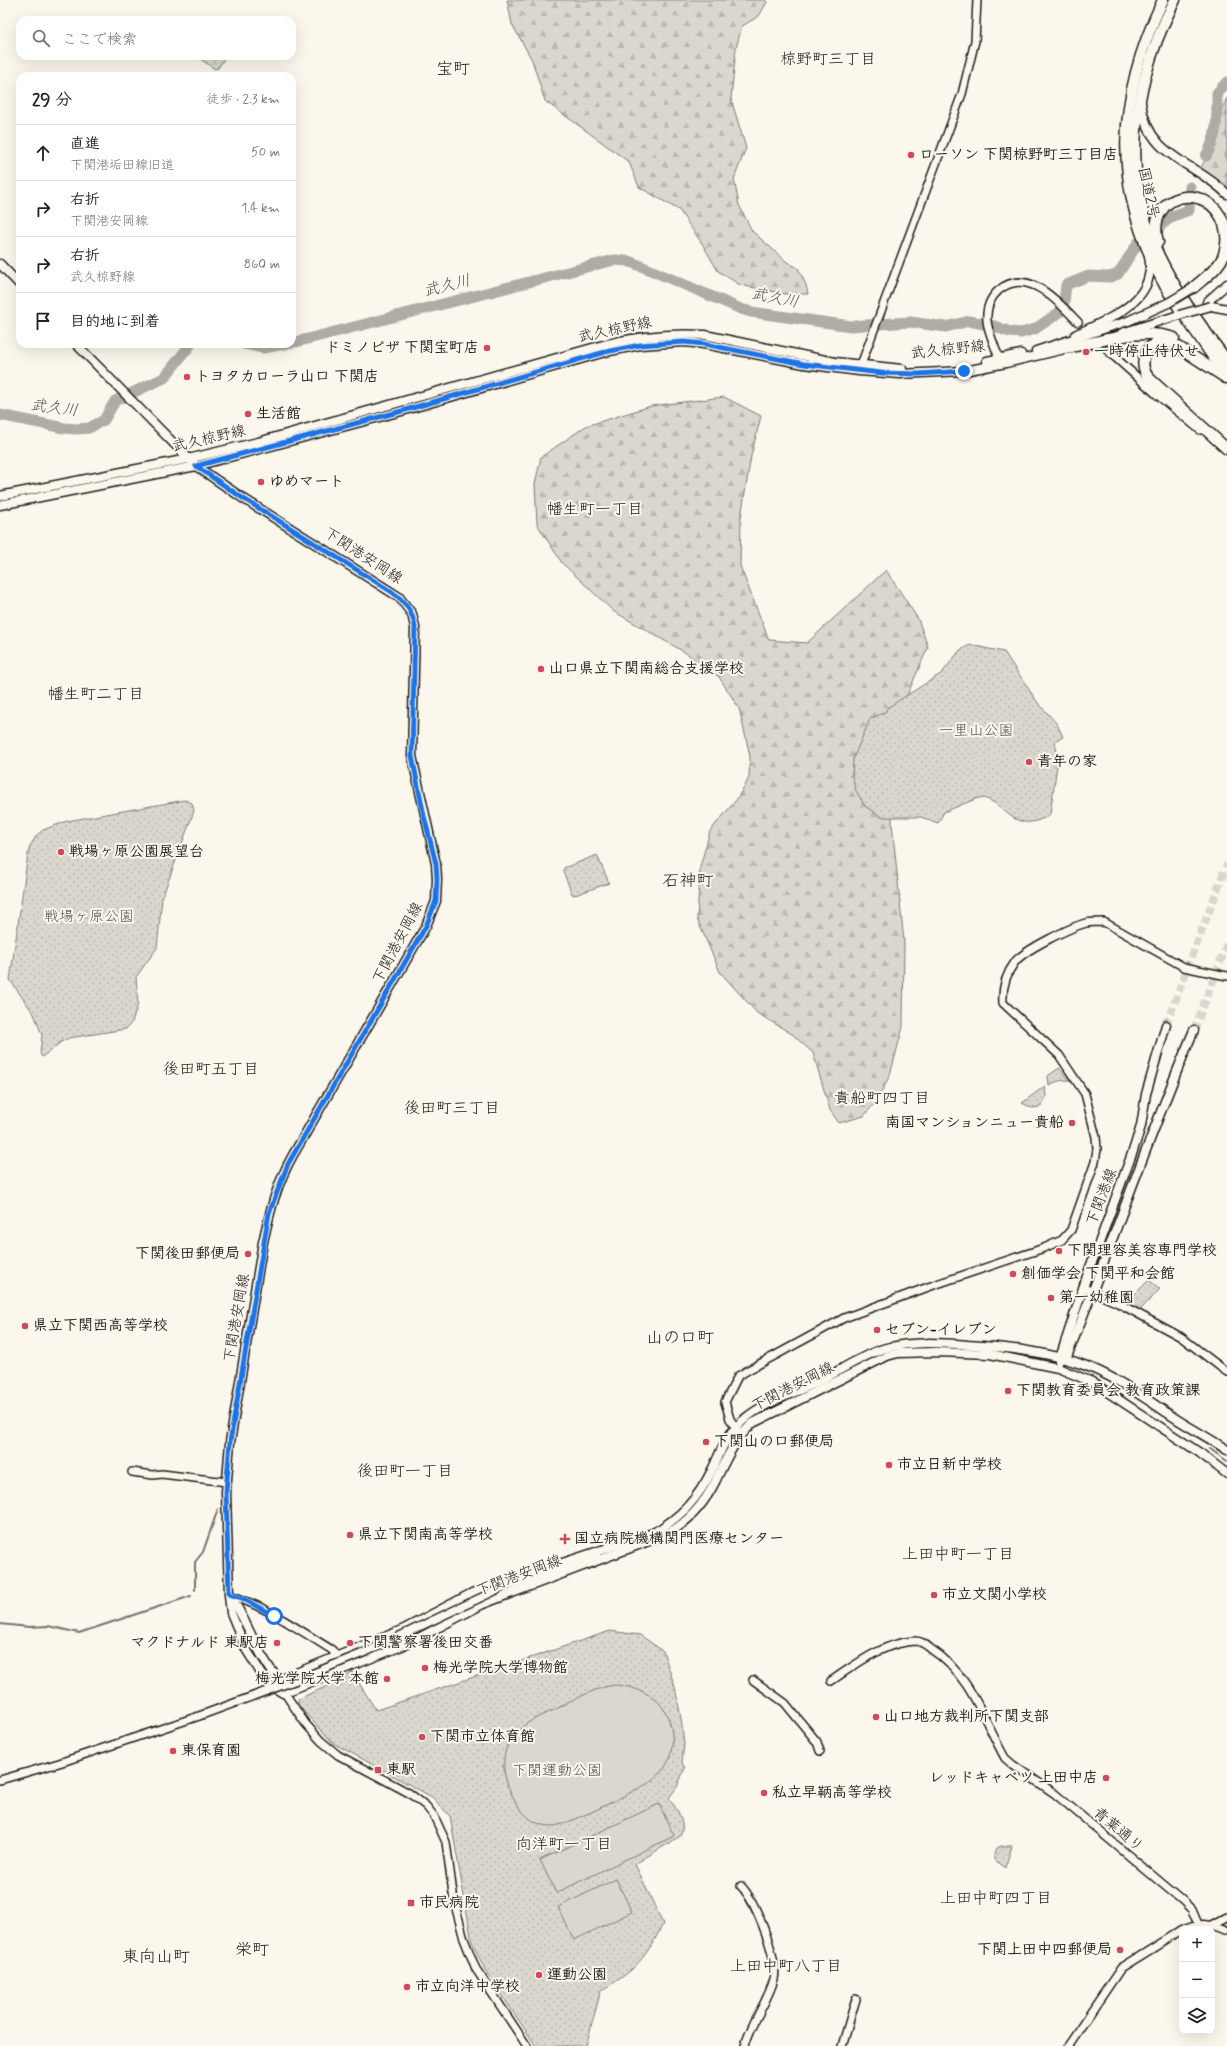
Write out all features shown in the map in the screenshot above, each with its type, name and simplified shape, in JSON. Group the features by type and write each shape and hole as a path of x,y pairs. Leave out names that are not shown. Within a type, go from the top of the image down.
{"highway":[{"name":"国道2号","path":"1164,0 1138,61 1128,109 1127,161 1139,208 1170,294 1227,375"},
{"name":"国道2号","path":"1139,208 1135,148 1136,122 1143,81 1154,45 1175,0"},
{"path":"1151,242 1158,217 1164,207 1172,200 1190,196 1205,201 1216,209 1222,218 1227,234 1223,256 1214,268 1193,288"},
{"name":"国道2号","path":"1151,242 1170,276 1227,361"},
{"path":"1072,347 1140,334 1161,334 1183,343 1212,370"},
{"path":"1227,379 1176,344 1166,341 1161,341 1148,350 1143,360 1144,370 1149,378 1227,449"}],"main road":[{"path":"1143,81 1141,94 1142,110 1147,126 1156,141 1176,159 1210,180 1227,194"},
{"path":"1051,346 1124,309 1137,300 1146,288 1149,280 1151,269 1151,242"},
{"name":"武久椋野線","path":"0,505 196,466 402,411 605,352 640,345 676,342 704,344 804,364 860,368 942,368 1002,361 1128,321 1168,303 1193,288 1227,262"},
{"path":"0,264 16,281"},
{"name":"武久椋野線","path":"0,496 188,459 258,442 603,345 639,337 683,334 705,336 881,373 942,373 1072,347 1179,315 1209,304 1227,284"},
{"path":"1209,304 1227,309"},
{"name":"下関港安岡線","path":"80,348 126,397 196,466 241,497 403,600 409,610 415,627 412,756 424,816 436,864 436,901 426,926 293,1155 273,1199 264,1242 236,1406 227,1482 229,1594 231,1613 246,1649 268,1684 283,1694 407,1644 483,1604 653,1534 676,1519 687,1509 697,1496 712,1469 725,1439 764,1416 887,1356 898,1353 975,1352 1003,1355 1058,1368"},
{"name":"下関港線","path":"1063,1358 1088,1273 1135,1146 1141,1126 1146,1094 1166,1025"},
{"name":"下関港線","path":"1058,1368 1092,1292 1126,1204 1135,1176 1194,1030"},
{"name":"下関港安岡線","path":"738,1431 758,1410 885,1348 908,1345 948,1344 1004,1348 1063,1358"},
{"path":"1063,1358 1097,1370 1126,1386 1227,1450"},
{"path":"1058,1368 1105,1388 1227,1474"},
{"name":"下関港安岡線","path":"279,1680 404,1629 472,1593 605,1548 627,1546"},
{"path":"229,1594 240,1611 257,1650 279,1680"}],"street":[{"path":"860,368 962,94 975,41 977,0"},
{"path":"1002,361 989,329 987,310 993,296 998,290 1011,283 1026,282 1033,284 1059,304 1078,322"},
{"path":"984,362 992,354 993,339"},
{"path":"1108,351 1184,419 1227,449"},
{"path":"738,1431 725,1402 726,1397 738,1376 844,1318 931,1286 1044,1248 1062,1240 1071,1230 1095,1162 1097,1149 1096,1137 1085,1094 1058,1055 1003,1003 1004,985 1008,975 1019,958 1034,948 1077,927 1091,922 1104,922 1184,967 1227,976"},
{"path":"1084,1288 1118,1303 1181,1337 1227,1372"},
{"path":"132,1472 227,1482"},
{"path":"0,1780 59,1763 199,1716 294,1681 368,1651 499,1590 627,1546"},
{"path":"229,1594 244,1599 274,1616 332,1650 337,1657"},
{"name":"青葉通り","path":"831,1681 869,1656 909,1642 922,1642 944,1658 964,1679 1006,1758 1013,1765 1054,1793 1183,1901 1192,1910 1198,1924"},
{"path":"279,1680 283,1694 321,1741 338,1755 409,1793 426,1806 434,1816 446,1842 454,1901 476,1969 527,2046"},
{"path":"753,1680 785,1703 817,1742 820,1751"},
{"path":"742,1886 751,1896 763,1924 775,1971 773,1984 745,2046"},
{"path":"1214,1924 1227,1917"},
{"path":"1193,1926 1198,1924 1214,1924 1227,1930"},
{"path":"1068,2046 1118,1971 1126,1964 1179,1932"},
{"path":"842,2046 856,1999"}],"green space":[{"path":"507,0 765,0 767,2 759,16 742,26 736,48 731,99 746,148 734,179 739,205 752,231 787,262 798,268 806,285 808,294 785,294 740,285 718,271 703,245 679,210 639,187 629,162 545,101 532,60 512,24"},
{"path":"202,60 223,60 218,68 215,69"},
{"path":"1227,98 1227,187 1200,169 1216,141 1217,119"},
{"path":"724,397 761,416 751,456 741,517 740,566 769,640 807,643 886,570 918,619 928,647 896,721 892,823 904,942 903,1027 890,1075 878,1099 864,1116 839,1123 830,1110 813,1053 792,1034 757,1013 720,972 697,919 700,867 710,831 737,799 749,778 750,756 739,708 719,677 686,653 613,611 562,563 537,524 535,484 541,457 586,426 651,406"},
{"name":"一里山公園","path":"970,645 1004,652 1038,703 1057,724 1063,737 1055,741 1058,759 1050,814 1036,821 1019,821 993,802 978,798 944,812 938,823 921,817 881,817 865,806 856,791 852,776 853,759 870,719 885,712 887,708 942,673 960,650"},
{"name":"戦場ヶ原公園","path":"185,800 192,803 194,811 162,898 157,948 136,977 138,1004 132,1022 126,1029 69,1038 61,1042 42,1057 40,1053 42,1035 34,1014 10,980 30,846 37,835 43,830 67,821"},
{"path":"597,855 609,883 575,895 572,894 563,871 564,868"},
{"path":"1059,1068 1069,1080 1058,1081 1049,1085 1048,1076"},
{"path":"1045,1086 1046,1098 1040,1107 1032,1108 1022,1103"},
{"path":"1149,1280 1160,1289 1140,1310 1130,1305 1129,1300"},
{"name":"下関運動公園","path":"610,1631 640,1635 663,1651 675,1687 684,1744 682,1763 685,1768 677,1787 669,1798 680,1817 682,1827 679,1837 635,1864 663,1924 651,1945 638,1963 622,1977 601,1990 586,2046 536,2046 485,1970 472,1942 450,1816 432,1797 333,1743 298,1705 298,1699 341,1680 352,1672 376,1710"},
{"path":"615,1685 631,1687 646,1693 661,1705 666,1713 672,1731 672,1741 669,1759 665,1767 647,1784 584,1816 559,1825 551,1826 546,1826 531,1820 517,1804 511,1793 504,1771 506,1750 511,1740 518,1730 529,1722 589,1693"},
{"path":"659,1804 674,1836 556,1893 540,1860"},
{"path":"1001,1846 1012,1846 1005,1868 994,1860 997,1848"},
{"path":"616,1879 632,1912 574,1940 558,1907"}],"waterway":[{"name":"武久川","path":"1206,156 1215,133 1217,118 1217,93 1227,82"},
{"name":"武久川","path":"296,342 614,260 628,261 751,312 851,326 910,322 946,327 969,321 994,326 1010,332 1021,333 1035,329 1060,312 1064,303 1066,285 1088,276 1110,277 1118,274 1138,243 1173,216 1189,210 1190,187"},
{"name":"武久川","path":"0,415 64,428 89,428 104,420 115,401 164,378 188,348"},
{"path":"1210,1449 1227,1461"},
{"path":"195,1590 195,1562 203,1552 218,1509"},
{"path":"0,1624 29,1627 48,1626 79,1633 191,1596"}],"tunnel":[{"path":"1078,322 1108,351"},
{"path":"1166,1025 1227,864"},
{"path":"1194,1030 1227,944"}],"place":[{"name":"ローソン 下関椋野町三丁目店","path":"911,155"},
{"name":"ドミノピザ 下関宝町店","path":"487,348"},
{"name":"一時停止待伏せ","path":"1086,352"},
{"name":"トヨタカローラ山口 下関店","path":"187,377"},
{"name":"生活館","path":"248,414"},
{"name":"ゆめマート","path":"261,482"},
{"name":"山口県立下関南総合支援学校","path":"541,669"},
{"name":"青年の家","path":"1029,762"},
{"name":"戦場ヶ原公園展望台","path":"61,852"},
{"name":"南国マンションニュー貴船","path":"1072,1123"},
{"name":"下関理容美容専門学校","path":"1059,1251"},
{"name":"下関後田郵便局","path":"248,1254"},
{"name":"創価学会 下関平和会館","path":"1013,1274"},
{"name":"第一幼稚園","path":"1051,1298"},
{"name":"県立下関西高等学校","path":"25,1326"},
{"name":"セブン-イレブン","path":"877,1330"},
{"name":"下関教育委員会 教育政策課","path":"1008,1391"},
{"name":"下関山の口郵便局","path":"706,1442"},
{"name":"市立日新中学校","path":"889,1465"},
{"name":"県立下関南高等学校","path":"350,1535"},
{"name":"国立病院機構関門医療センター","path":"565,1539"},
{"name":"市立文関小学校","path":"934,1595"},
{"name":"マクドナルド 東駅店","path":"277,1643"},
{"name":"下関警察署後田交番","path":"350,1643"},
{"name":"梅光学院大学博物館","path":"425,1668"},
{"name":"梅光学院大学 本館","path":"387,1679"},
{"name":"山口地方裁判所下関支部","path":"876,1717"},
{"name":"下関市立体育館","path":"422,1737"},
{"name":"東保育園","path":"173,1751"},
{"name":"東駅","path":"378,1770"},
{"name":"レッドキャベツ 上田中店","path":"1106,1778"},
{"name":"私立早鞆高等学校","path":"764,1793"},
{"name":"市民病院","path":"411,1903"},
{"name":"下関上田中四郵便局","path":"1120,1950"},
{"name":"運動公園","path":"539,1975"},
{"name":"市立向洋中学校","path":"407,1987"}],"district":[{"name":"椋野町三丁目","path":"828,59"},
{"name":"宝町","path":"453,69"},
{"name":"幡生町一丁目","path":"595,509"},
{"name":"幡生町二丁目","path":"96,694"},
{"name":"石神町","path":"688,881"},
{"name":"後田町五丁目","path":"211,1069"},
{"name":"貴船町四丁目","path":"882,1098"},
{"name":"後田町三丁目","path":"452,1108"},
{"name":"山の口町","path":"680,1338"},
{"name":"後田町一丁目","path":"405,1471"},
{"name":"上田中町一丁目","path":"958,1554"},
{"name":"向洋町一丁目","path":"564,1844"},
{"name":"上田中町四丁目","path":"996,1898"},
{"name":"栄町","path":"252,1950"},
{"name":"東向山町","path":"156,1957"},
{"name":"上田中町八丁目","path":"786,1966"}],"route":[{"path":"274,1616 244,1599 229,1594 226,1492 230,1442 269,1213 278,1185 288,1164 426,926 436,901 437,872 412,756 415,627 412,614 406,604 392,592 310,538 241,497 196,466 402,411 605,352 640,345 684,342 704,344 804,364 881,373 918,374 964,371"}]}
